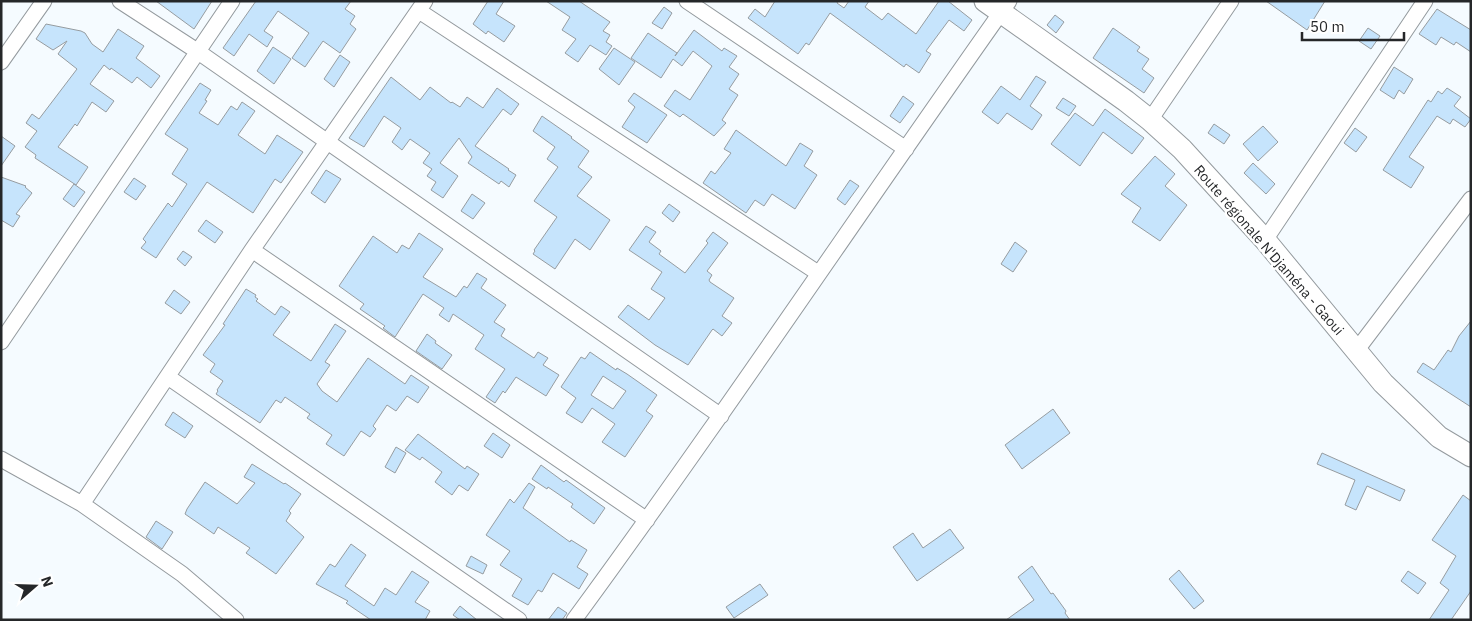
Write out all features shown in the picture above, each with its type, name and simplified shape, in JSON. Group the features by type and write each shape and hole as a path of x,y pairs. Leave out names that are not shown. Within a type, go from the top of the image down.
{"street":[{"path":"1,62 44,1"},
{"path":"120,1 197,51 722,416"},
{"path":"1,342 232,1"},
{"path":"687,1 906,149"},
{"path":"1150,120 1231,1"},
{"path":"1264,240 1425,1"},
{"path":"574,620 722,416 818,273 906,149 998,5"},
{"name":"Route régionale N'Djaména - Gaoui","path":"998,5 1150,120 1182,149 1264,240 1383,383 1439,437 1470,455"},
{"path":"82,504 252,250 422,6 818,273"},
{"path":"1356,351 1471,199"},
{"path":"252,250 647,520"},
{"path":"168,377 519,620"},
{"path":"1,460 82,504 182,574 236,620"}],"building":[{"path":"156,1 212,1 194,29"},
{"path":"256,1 351,1 345,9 355,16 350,24 356,29 340,53 323,41 305,67 292,58 309,33 278,11 264,31 273,37 267,47 249,34 234,56 223,48"},
{"path":"488,1 504,1 496,14 515,26 504,42 488,31 486,34 473,24"},
{"path":"546,1 579,1 610,22 603,31 610,35 606,42 612,46 606,55 590,45 578,62 565,53 576,39 562,30 570,17"},
{"path":"775,1 838,1 837,3 844,8 849,1 869,1 865,7 882,20 888,13 916,34 939,1 948,1 972,20 964,31 949,20 926,51 931,54 919,73 906,64 904,67 830,13 809,45 806,43 798,54 748,18 755,9 765,17"},
{"path":"1266,1 1325,1 1307,30"},
{"path":"664,7 672,13 662,29 652,23"},
{"path":"1437,9 1471,30 1471,52 1456,42 1454,45 1441,37 1436,45 1419,34"},
{"path":"1055,15 1064,22 1056,33 1047,25"},
{"path":"46,24 81,31 85,33 92,44 103,52 118,29 144,46 136,58 160,76 151,88 137,77 132,83 104,65 90,84 114,101 106,112 92,102 77,126 75,124 58,147 88,167 76,185 35,158 36,155 25,147 37,131 26,123 32,114 39,119 77,69 58,54 67,41 53,50 36,39"},
{"path":"1113,28 1140,47 1137,51 1149,59 1142,69 1154,78 1144,93 1093,58"},
{"path":"1368,28 1380,36 1371,49 1359,41"},
{"path":"694,30 722,51 724,48 737,56 729,67 739,74 729,89 738,95 722,120 726,123 714,136 683,114 680,117 664,106 675,90 690,100 712,66 693,51 682,66 673,59 661,78 631,58 648,33 677,53 675,56"},
{"path":"273,47 291,59 274,84 257,71"},
{"path":"614,48 635,62 619,85 599,69"},
{"path":"340,55 350,62 334,87 324,79"},
{"path":"1394,67 1413,79 1404,94 1399,90 1394,99 1380,90"},
{"path":"1036,76 1046,82 1030,106 1042,115 1032,130 1007,113 998,124 982,112 1001,86 1020,100"},
{"path":"391,77 420,100 430,87 451,103 460,107 467,97 483,108 497,88 519,104 511,115 503,109 475,146 516,175 509,187 501,181 499,184 468,163 472,157 459,138 440,163 458,176 443,198 431,190 436,182 427,176 432,169 423,163 430,153 410,139 402,150 392,142 401,128 384,116 364,147 349,138"},
{"path":"200,83 211,90 205,100 207,101 199,113 218,125 231,106 237,110 242,102 255,111 238,135 265,154 277,135 303,152 281,183 275,179 253,213 207,182 156,258 141,248 146,242 143,239 168,203 172,207 187,184 172,174 188,149 165,134"},
{"path":"1447,88 1461,97 1454,106 1471,119 1465,127 1453,119 1450,124 1437,116 1409,157 1424,167 1411,188 1383,170 1428,100 1431,102 1438,91 1442,94"},
{"path":"634,93 667,115 647,143 622,127 635,107 628,101"},
{"path":"903,96 914,104 900,123 890,116"},
{"path":"1063,98 1076,106 1069,116 1056,108"},
{"path":"1105,109 1144,138 1132,154 1103,132 1080,166 1051,144 1075,113 1093,126"},
{"path":"542,116 589,151 578,167 592,177 577,196 610,220 590,250 575,239 555,269 533,254 557,217 534,201 558,167 547,159 555,147 533,131"},
{"path":"1214,124 1230,135 1224,144 1208,133"},
{"path":"1263,126 1278,142 1258,161 1243,144"},
{"path":"1355,128 1367,137 1356,152 1344,143"},
{"path":"736,130 786,166 800,143 813,151 804,166 817,175 795,209 772,194 764,206 755,200 746,213 703,183 711,171 715,174 731,153 724,149"},
{"path":"1,136 15,146 1,166"},
{"path":"1155,156 1175,174 1165,186 1187,205 1160,241 1132,222 1141,208 1121,194"},
{"path":"1253,163 1275,184 1266,194 1244,173"},
{"path":"326,170 341,179 325,203 311,193"},
{"path":"1,177 26,186 32,193 16,214 20,216 13,227 1,220"},
{"path":"134,178 146,186 136,200 124,192"},
{"path":"850,180 859,186 845,205 837,199"},
{"path":"74,184 85,192 74,207 63,199"},
{"path":"472,194 485,203 473,219 461,211"},
{"path":"669,204 680,212 673,222 662,213"},
{"path":"206,220 223,232 215,243 198,231"},
{"path":"646,226 656,232 649,242 661,251 659,254 685,273 708,243 706,241 713,232 728,243 707,271 712,275 709,280 710,282 734,298 722,316 732,323 722,336 713,329 688,365 655,345 618,317 628,305 649,320 665,298 651,289 662,272 629,250"},
{"path":"419,233 443,249 423,277 456,297 464,286 467,288 477,273 487,279 481,288 506,305 494,322 505,329 501,336 534,358 538,352 548,358 543,365 559,375 546,396 516,377 495,403 486,397 505,369 475,349 484,335 453,314 449,322 439,315 444,308 423,294 395,337 383,328 385,326 360,309 364,304 339,286 373,236 397,253 402,245 409,249"},
{"path":"1015,242 1027,251 1013,272 1001,264"},
{"path":"183,251 192,257 185,266 177,259"},
{"path":"246,289 256,295 255,297 258,299 256,301 275,315 281,306 290,312 273,335 311,361 335,324 346,331 325,362 330,365 317,384 322,391 337,402 368,358 405,384 411,375 429,387 418,403 407,396 396,411 387,405 373,426 376,429 370,437 361,431 344,456 326,444 332,435 307,418 310,414 285,397 281,403 276,400 260,423 216,394 223,381 210,372 215,364 203,355 225,325 223,324"},
{"path":"174,290 190,302 181,314 165,303"},
{"path":"1471,321 1471,407 1417,372 1423,363 1434,370 1448,350 1451,352 1459,336"},
{"path":"427,334 436,341 435,343 452,355 442,369 416,351"},
{"path":"590,352 657,395 646,411 653,416 625,457 602,442 615,424 592,408 582,423 566,413 576,398 561,387 581,357 585,359","holes":["603,376 626,391 613,409 591,395"]},
{"path":"1053,409 1070,433 1022,469 1005,445"},
{"path":"173,412 193,426 185,438 165,425"},
{"path":"493,433 510,445 502,458 484,446"},
{"path":"418,434 465,469 467,466 479,474 468,491 459,485 452,495 435,482 442,472 422,457 420,460 405,450"},
{"path":"396,447 406,453 395,473 385,467"},
{"path":"1322,453 1405,490 1400,501 1367,486 1356,510 1345,505 1355,480 1317,464"},
{"path":"252,464 301,494 289,511 291,513 286,521 304,537 276,574 246,553 250,548 218,527 214,534 185,514 205,482 237,504 255,483 244,477"},
{"path":"541,465 605,508 594,524 571,507 573,504 532,479"},
{"path":"529,483 535,487 523,508 570,542 571,540 587,550 577,567 588,574 579,589 553,573 542,592 538,590 528,605 512,596 522,579 500,565 510,551 486,535 510,499 514,503"},
{"path":"1463,495 1471,501 1471,591 1451,620 1429,620 1449,590 1440,583 1456,556 1432,540"},
{"path":"156,521 173,532 162,549 146,537"},
{"path":"950,529 964,548 917,581 893,547 913,533 923,548"},
{"path":"351,544 366,555 345,586 374,606 385,588 396,595 412,571 429,582 415,602 430,611 425,620 371,620 346,603 348,601 316,584 330,564 335,567"},
{"path":"471,556 487,565 483,574 466,566"},
{"path":"1032,566 1051,594 1053,593 1066,611 1065,613 1070,620 1006,620 1034,600 1018,577"},
{"path":"1179,570 1204,601 1194,609 1169,579"},
{"path":"1408,571 1426,583 1418,594 1401,581"},
{"path":"760,584 768,595 734,618 726,607"},
{"path":"460,606 477,620 460,620 453,615"},
{"path":"558,607 567,613 562,620 548,620"}]}
